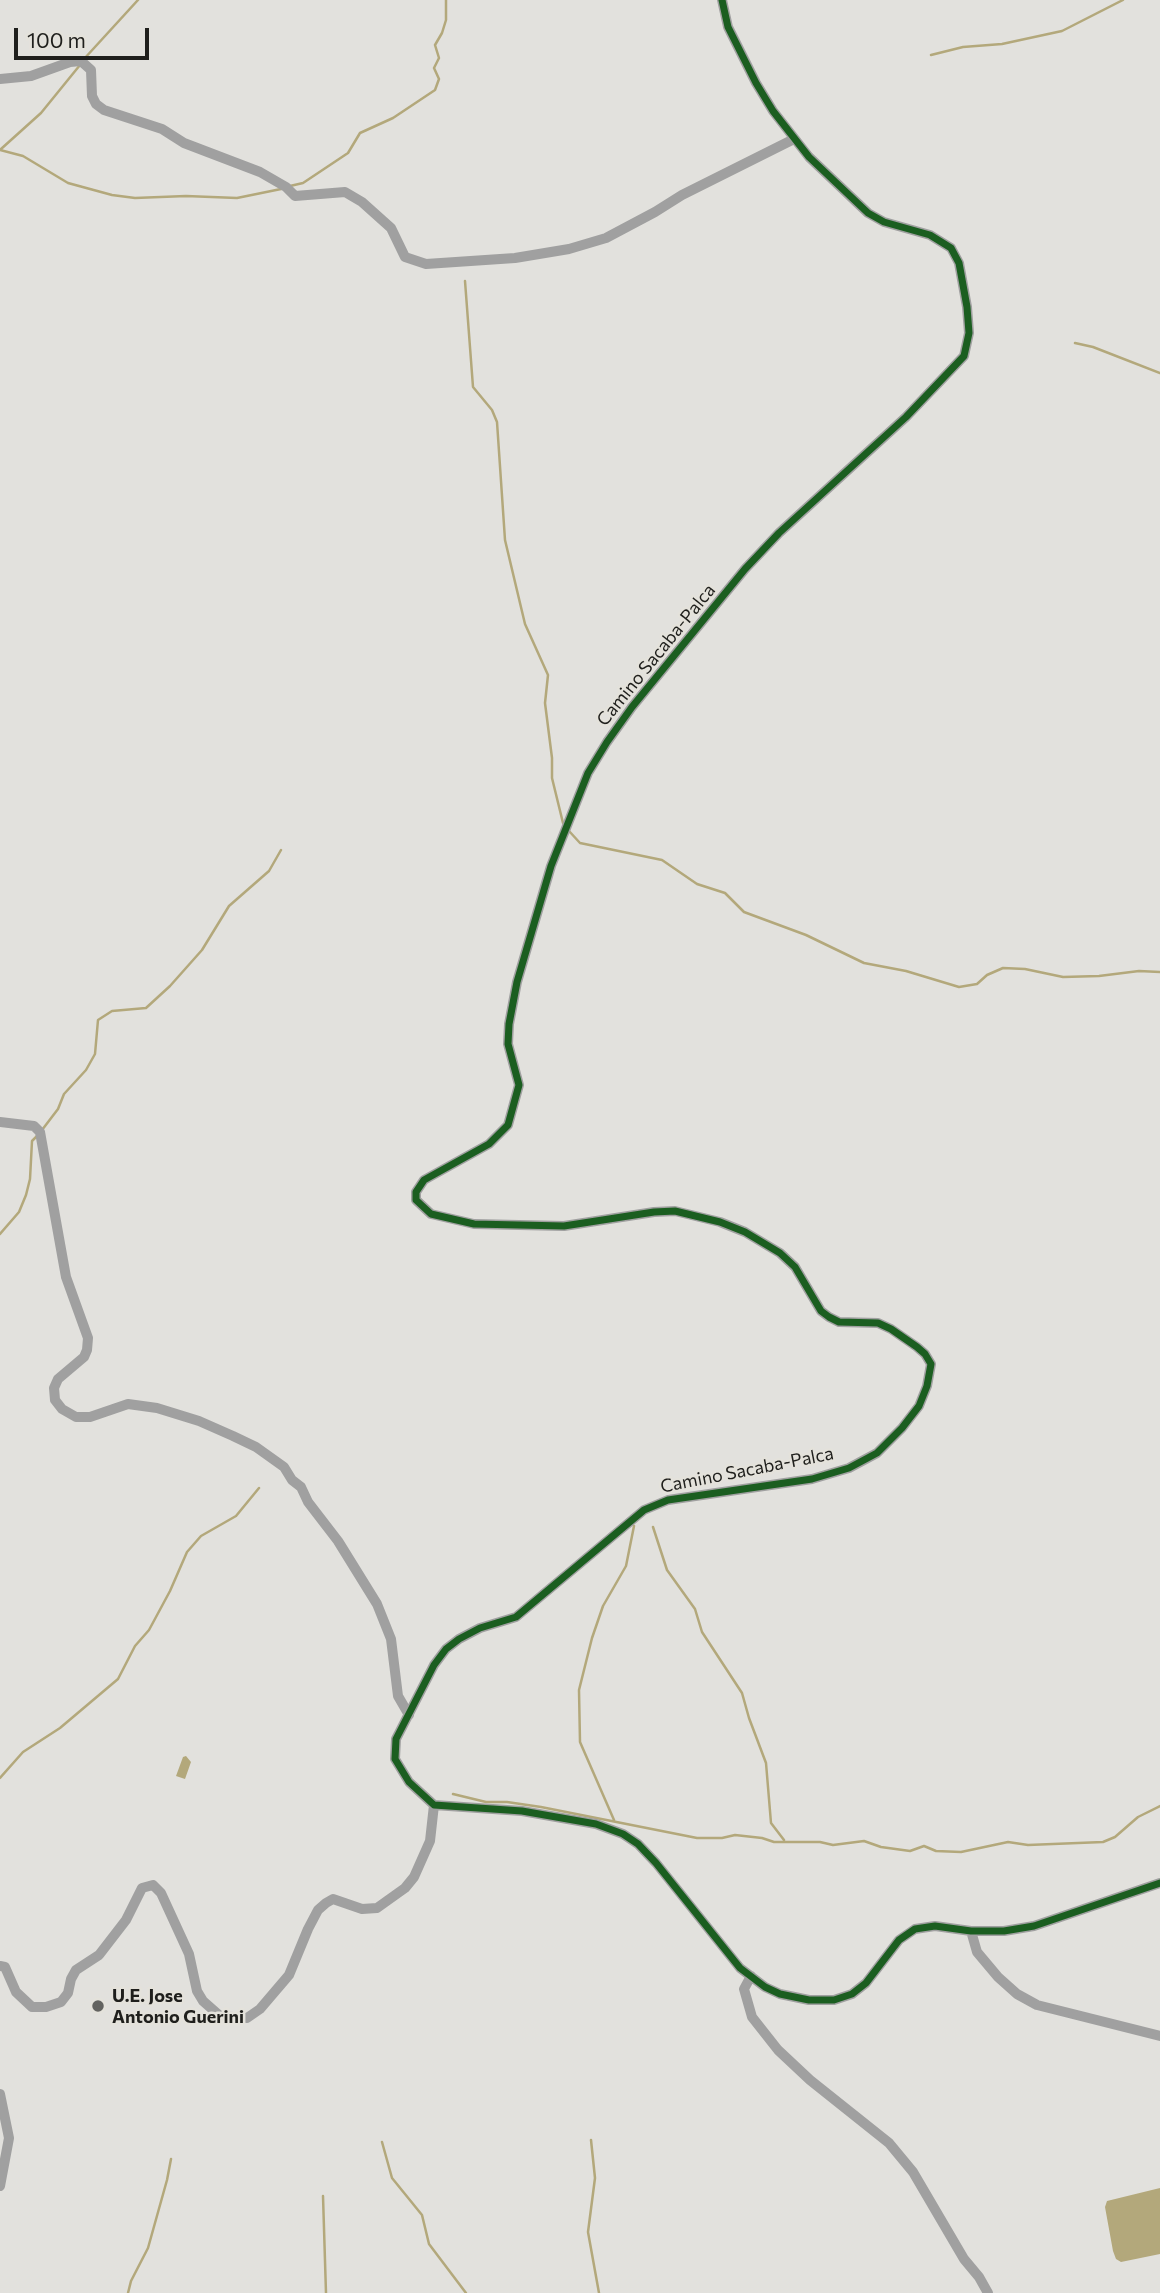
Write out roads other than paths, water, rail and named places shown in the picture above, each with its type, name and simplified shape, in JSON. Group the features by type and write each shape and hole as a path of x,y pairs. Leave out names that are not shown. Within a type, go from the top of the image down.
{"street":[{"name":"Camino Sacaba-Palca","path":"434,1805 409,1782 395,1759 396,1739 434,1665 446,1649 470,1632 516,1617 644,1510 668,1500 812,1479 849,1468 877,1453 919,1406 927,1386 931,1364 925,1354 903,1336 878,1323 839,1322 829,1317 821,1311 795,1267 780,1252 745,1232 720,1222 675,1212 654,1212 564,1226 474,1224 430,1214 421,1208 416,1200 416,1192 424,1180 489,1144 508,1125 519,1085 508,1044 517,982 544,888 575,804 587,773 607,742 632,707 745,569 779,533 905,417 964,356 969,333 966,297 959,263 951,248 930,235 884,222 868,213 825,174 794,139 756,83 728,27 722,0"},
{"path":"0,79 31,76 70,62 81,61 91,70 92,96 96,104 104,110 162,130 184,143 260,172 281,183 295,195 345,192 362,202 391,228 405,257 426,264 515,258 606,238 682,195 794,139"},
{"path":"0,1122 34,1126 40,1132 66,1277 88,1338 84,1357 58,1379 54,1388 55,1400 62,1409 76,1418 90,1417 128,1404 157,1408 199,1421 233,1436 256,1447 284,1467 292,1480 302,1488 308,1502 338,1541 377,1604 391,1639 398,1696 409,1716"},
{"path":"0,1966 5,1967 16,1992 32,2007 61,2003 68,1993 76,1970 99,1955 126,1920 142,1888 153,1885 161,1893 188,1954 197,1991 203,2001 220,2016 247,2018 260,2009 289,1975 308,1929 318,1910 326,1903 334,1899 362,1909 377,1908 405,1888 414,1877 430,1841 434,1805 522,1811 596,1824 623,1834 638,1844 656,1863 740,1968 765,1987 780,1994 809,2000 834,2000 852,1994 866,1983 899,1940 915,1929 935,1926 971,1931 1004,1931 1034,1926 1160,1883"},
{"path":"971,1931 977,1952 1017,1994 1038,2005 1160,2036"},
{"path":"751,1976 744,1989 752,2017 778,2050 810,2080 889,2143 913,2172 964,2259 988,2293"},
{"path":"0,2094 9,2138 0,2186"}],"waterway":[{"path":"84,59 138,0"},
{"path":"290,186 303,183 348,153 360,133 393,118 435,90 439,79 434,68 439,58 435,45 446,20 446,0"},
{"path":"931,55 963,47 1002,44 1062,31 1123,0"},
{"path":"1,149 41,113 80,65"},
{"path":"0,150 23,156 68,183 112,195 135,198 237,198 281,189"},
{"path":"465,281 473,387 492,410 497,422 505,540 525,624 548,675 545,703 552,778 563,823"},
{"path":"1075,343 1093,347 1160,373"},
{"path":"569,831 580,843 662,860 697,884 725,893 744,912 806,935 864,963 906,971 959,987 977,984 987,975 1003,968 1025,969 1063,977 1160,972"},
{"path":"42,1130 58,1109 64,1094 86,1070 95,1054 98,1020 112,1011 146,1008 170,986 202,950 229,906 269,871 281,850"},
{"path":"0,1234 19,1212 26,1195 30,1179 32,1141 38,1135"},
{"path":"0,1778 23,1752 60,1728 118,1679 135,1646 149,1630 187,1552 201,1536 236,1516 259,1488"},
{"path":"614,1820 580,1742 579,1690 603,1606 626,1566 634,1526"},
{"path":"653,1527 667,1570 695,1609 702,1632 742,1693 766,1763 771,1823 784,1840"},
{"path":"453,1794 486,1802 541,1807 697,1838 735,1835 774,1842 820,1842 833,1845 864,1841 881,1847 910,1851 924,1846 936,1851 961,1852 1008,1842 1028,1845 1103,1842 1115,1837 1138,1817 1160,1806"},
{"path":"591,2140 595,2178 588,2232 599,2293"},
{"path":"382,2142 392,2178 422,2215 429,2244 466,2293"},
{"path":"128,2293 131,2281 148,2248 171,2159"},
{"path":"323,2196 326,2293"}],"place":[{"name":"U.E. Jose Antonio Guerini","path":"98,2006"}]}
